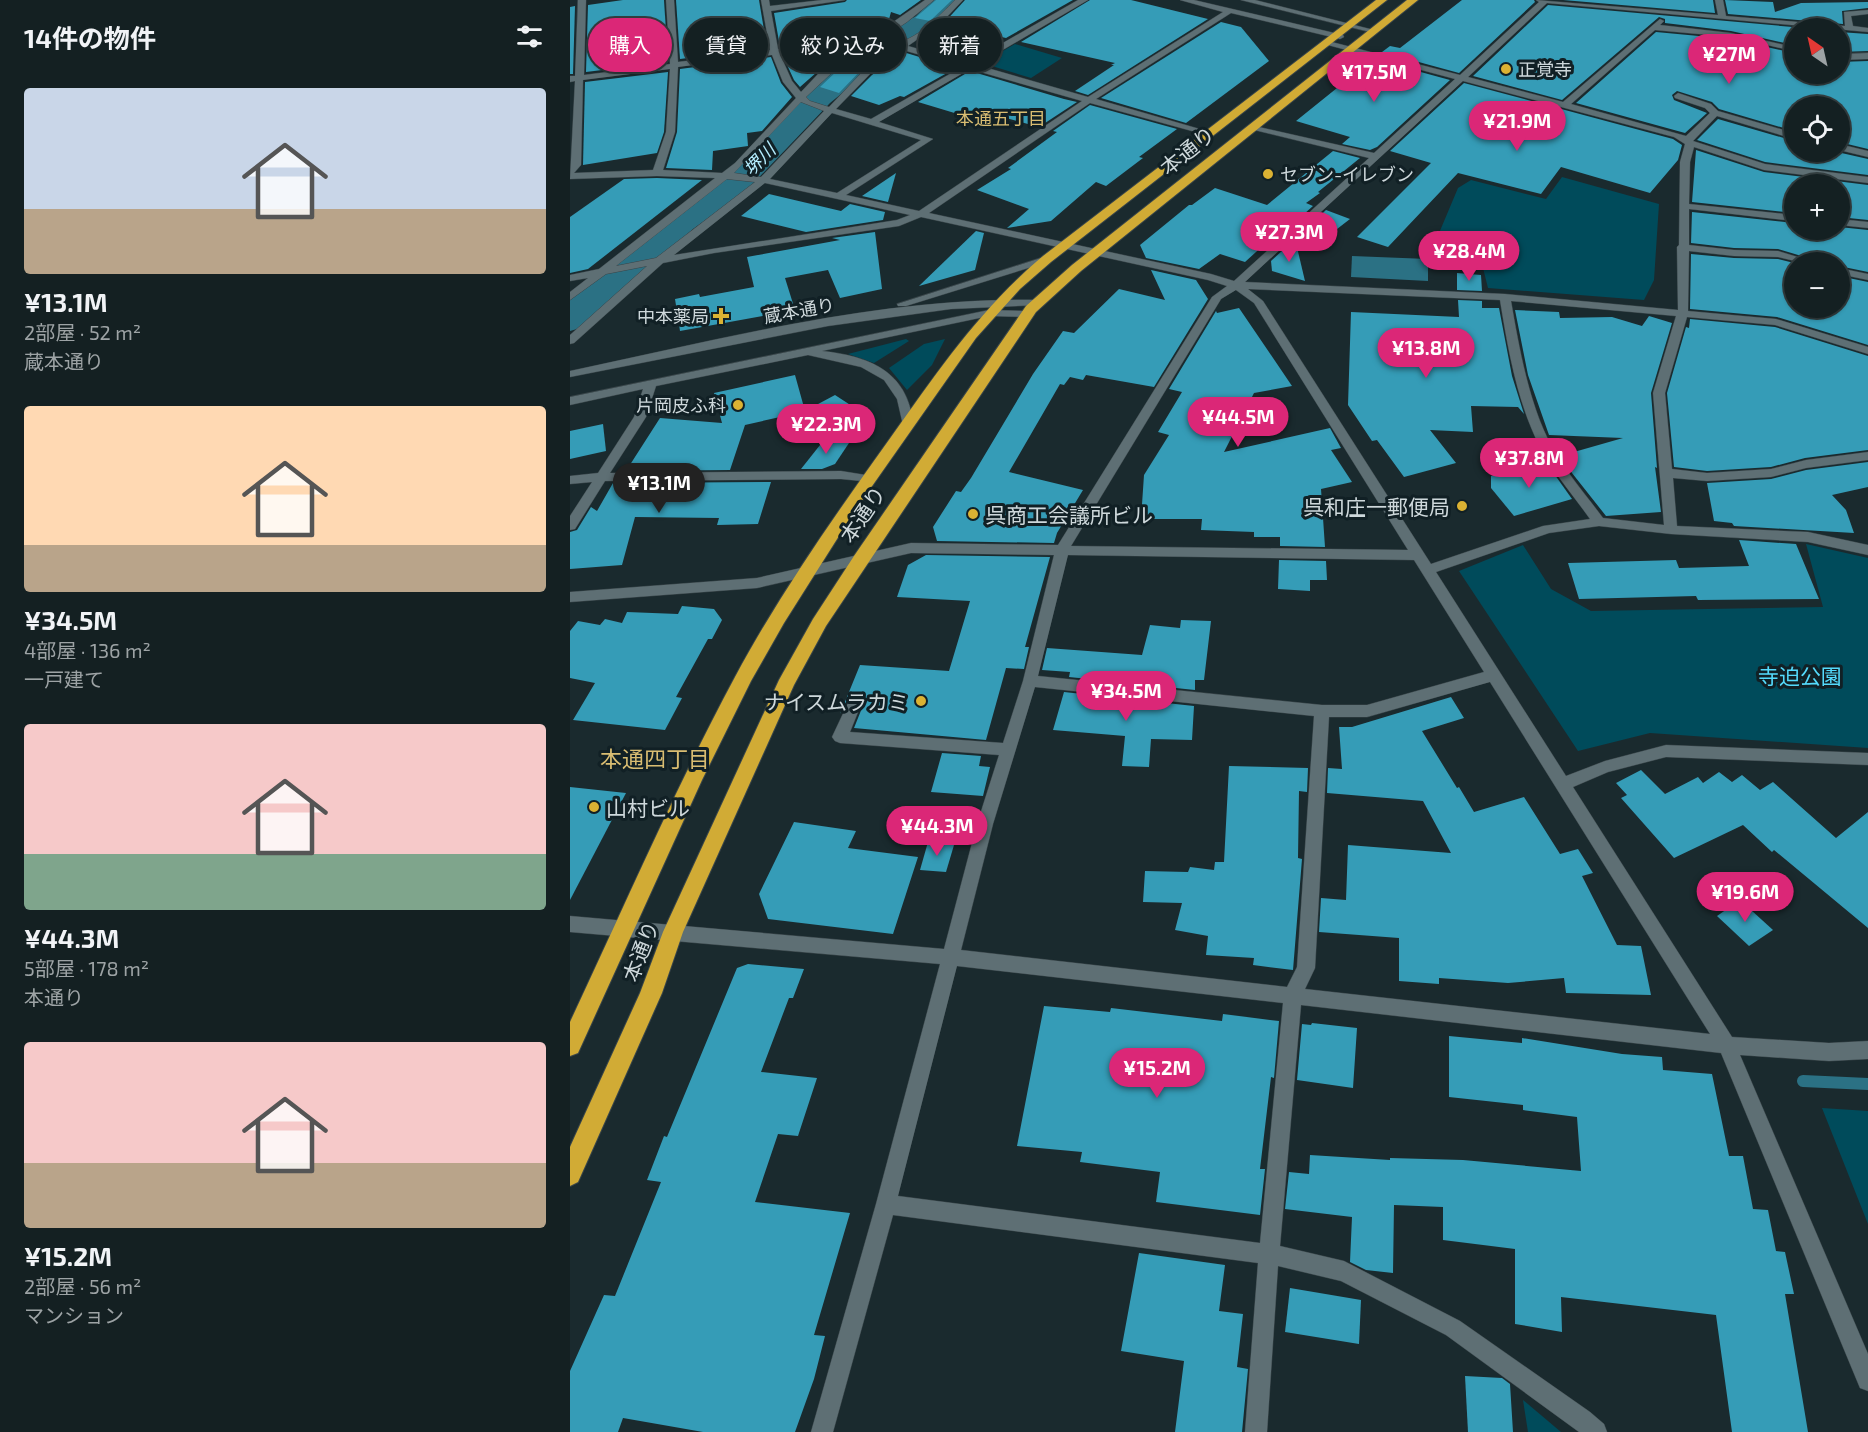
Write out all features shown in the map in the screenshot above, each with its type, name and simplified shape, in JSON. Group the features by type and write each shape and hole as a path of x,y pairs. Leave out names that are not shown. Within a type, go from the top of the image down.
{"highway":[{"name":"本通り","path":"570,1046 624,927 743,679 778,619 810,573 868,479 990,313 1047,259 1382,0"},
{"name":"本通り","path":"570,1174 651,993 673,932 785,685 819,623 860,560 1033,308 1096,252 1413,0"}],"street":[{"path":"570,174 576,165 574,78 582,0"},
{"path":"657,173 666,156 675,101 670,0"},
{"path":"840,195 928,139 827,110 804,101 789,87 774,52 766,4 841,0"},
{"path":"925,0 930,0"},
{"path":"906,21 930,0"},
{"path":"906,41 939,20 959,0"},
{"path":"1002,46 1084,0"},
{"path":"1184,0 1677,135 1688,142 1764,167 1868,180"},
{"path":"1245,0 1374,31"},
{"path":"822,1432 886,1204 949,957 1030,681 1062,550 1216,297 1236,285 1463,78 1544,0 1784,22"},
{"path":"1719,0 1722,17"},
{"path":"570,278 714,250 899,223 922,213 1089,100 1229,11"},
{"path":"1848,18 1847,14 1868,12"},
{"path":"1566,104 1668,13"},
{"path":"1653,27 1731,35 1784,47"},
{"path":"1850,28 1868,30"},
{"path":"574,78 780,51"},
{"path":"1850,57 1868,56"},
{"path":"570,297 738,165 804,101 821,76 827,72"},
{"path":"570,341 659,261 759,179 866,72"},
{"path":"872,122 957,72"},
{"path":"993,72 1207,134"},
{"path":"1678,96 1708,106 1715,113 1784,133"},
{"path":"1671,530 1659,393 1683,312 1682,247 1685,162 1688,142 1715,113"},
{"path":"1253,127 1377,157"},
{"path":"1850,150 1868,154"},
{"path":"570,174 657,173 759,179 1211,277 1236,285 1505,297 1776,321 1868,351"},
{"path":"1685,207 1784,217"},
{"path":"1850,223 1868,225"},
{"path":"1682,247 1784,256"},
{"path":"815,324 915,300 1047,259"},
{"path":"1850,273 1868,277"},
{"path":"1236,285 1258,301 1726,1045 1868,1380"},
{"path":"1505,297 1511,334 1533,420 1547,449 1599,522"},
{"name":"蔵本通り","path":"576,373 815,324 906,310 1000,302 1033,308"},
{"name":"蔵本通り","path":"570,401 990,313 1033,308"},
{"path":"766,359 814,354 844,357 875,369 893,383 903,399 908,422"},
{"path":"570,360 576,373"},
{"path":"570,526 640,417 651,384"},
{"path":"1666,473 1707,477 1771,473 1806,464 1868,456"},
{"path":"570,480 601,477 841,475 868,479"},
{"path":"1427,572 1450,561 1548,528 1599,522 1671,530 1808,537 1868,550"},
{"path":"570,597 757,583 810,573 910,548 1418,555"},
{"path":"1030,681 1322,711 1367,711 1494,675"},
{"path":"853,707 840,737 1008,750"},
{"path":"1256,1432 1269,1254 1293,994 1306,968 1322,711"},
{"path":"1563,784 1605,767 1666,751 1868,759"},
{"path":"570,924 949,957 1293,994 1726,1045 1829,1052 1868,1050"},
{"path":"886,1204 1269,1254 1344,1271 1453,1328 1582,1419 1596,1432"}],"green space":[{"path":"1015,44 1062,58 1031,78 1002,69 1002,51"},
{"path":"1562,177 1659,204 1654,280 1644,300 1488,288 1480,256 1434,245 1458,188 1471,180 1546,199"},
{"path":"906,339 909,341 874,363 848,354"},
{"path":"945,339 932,365 907,390 889,368 924,344"},
{"name":"寺迫公園","path":"1806,544 1868,558 1868,748 1650,733 1578,751 1459,571 1523,545 1551,589 1591,611 1823,607"},
{"path":"1822,1108 1868,1111 1868,1224"},
{"path":"1523,1400 1561,1432 1528,1432"}],"shaded area":[{"path":"1352,256 1428,259 1428,281 1351,277"}],"building":[{"path":"623,0 664,0 665,18 588,18 588,72 586,72 588,5"},
{"path":"676,0 759,0 762,18 684,18 684,58 680,59"},
{"path":"847,0 921,0 900,15 891,12 889,18 780,18 780,47 774,13"},
{"path":"936,0 952,0 933,18 915,18"},
{"path":"965,0 1073,0 1006,38 1002,37 1002,18 948,18"},
{"path":"1090,0 1131,0 1208,19 1088,95 1075,91 1115,63 1021,42"},
{"path":"1462,0 1534,0 1535,2 1459,73 1382,52 1390,46 1400,48"},
{"path":"1563,0 1713,0 1715,13"},
{"path":"1725,0 1773,2 1775,12 1801,3 1868,2 1868,8 1842,11 1843,18 1784,19 1728,14"},
{"path":"1548,5 1784,26 1784,43 1731,31 1665,23 1665,19 1659,17 1562,100 1473,76"},
{"path":"575,6 573,74 570,74 570,7"},
{"path":"1221,22 1241,27 1269,61 1186,123 1101,98"},
{"path":"1656,32 1731,39 1784,51 1784,84 1850,84 1850,62 1868,61 1868,149 1850,145 1850,96 1784,96 1784,128 1719,109 1712,102 1677,91 1672,95 1674,100 1707,113 1685,133 1576,103"},
{"path":"1850,33 1868,34 1868,51 1850,52"},
{"path":"906,53 918,57 918,72 949,72 904,97 900,96 879,105 851,96 876,72 906,72"},
{"path":"768,57 771,57 781,83 792,97 762,131 747,133 748,146 713,151 712,170 666,168 677,132 680,69 684,68 684,72 768,72"},
{"path":"1373,59 1450,80 1377,147 1370,150 1342,144 1350,137 1296,121"},
{"path":"668,72 664,132 657,153 583,165 585,82"},
{"path":"790,72 817,72 800,87"},
{"path":"836,72 859,72 839,93 820,87"},
{"path":"968,72 973,72 1077,102 1039,127 991,114 981,121 918,102"},
{"path":"1464,83 1673,139 1682,145 1678,160 1650,193 1561,167 1541,194 1458,173 1388,247 1357,237 1431,163 1390,151"},
{"path":"1090,105 1177,129 1139,157 1143,158 1106,186 1096,182 1051,221 1007,228 1029,209 977,190 1011,169 1008,168 1057,132 1053,131"},
{"path":"1718,119 1784,138 1784,162 1850,162 1850,155 1868,159 1868,175 1765,162 1697,140"},
{"path":"1696,150 1764,172 1784,174 1784,212 1692,202"},
{"path":"1333,151 1360,158 1306,203 1313,206 1268,247 1267,242 1245,262 1220,254 1199,269 1146,258 1140,245 1189,205 1215,188 1267,205"},
{"path":"896,173 888,202 862,196"},
{"path":"624,179 702,180 588,269 570,273 570,217"},
{"path":"1850,183 1868,185 1868,220 1850,218"},
{"path":"769,194 841,211 850,204 885,212 883,220 806,232 741,216"},
{"path":"1326,210 1350,219 1328,236 1307,228"},
{"path":"1692,212 1784,222 1784,240 1850,240 1850,228 1868,230 1868,272 1850,268 1850,252 1788,252 1778,249 1734,248 1691,243"},
{"path":"976,231 984,233 975,270 919,286"},
{"path":"875,232 882,289 840,298 828,270 785,278 795,310 680,331 675,299 754,287 747,257 840,240 832,238"},
{"path":"1295,239 1305,281 1272,271 1271,261"},
{"path":"1691,254 1778,259 1784,260 1784,318 1850,318 1850,278 1868,282 1868,345 1777,317 1690,309"},
{"path":"1151,270 1196,280 1208,299 1154,387 1086,375 1083,380 1070,377 1064,385 1060,384 1009,472 1083,490 1057,533 1054,543 937,541 933,527 956,491 961,492 971,478 1033,374 1063,331 1074,333 1119,289 1165,300"},
{"path":"1457,273 1481,275 1482,291 1457,290"},
{"path":"1458,300 1482,301 1482,308 1499,308 1512,376 1524,414 1518,407 1471,406 1473,432 1430,430 1456,463 1404,477 1377,440 1372,441 1348,405 1351,312 1459,317"},
{"path":"1239,308 1292,386 1254,393 1224,452 1330,428 1341,448 1331,450 1352,482 1321,489 1325,547 1280,546 1280,537 1254,537 1254,532 1201,530 1202,519 1141,519 1144,475 1169,435 1158,432 1182,392 1169,389 1216,311 1217,313"},
{"path":"1515,310 1559,312 1560,318 1612,317 1642,326 1649,316 1672,323 1651,393 1657,468 1655,467 1661,512 1606,516 1572,473 1560,456 1623,438 1549,435 1528,375"},
{"path":"1690,319 1775,327 1868,356 1868,450 1805,458 1771,467 1707,471 1674,467 1667,393"},
{"path":"795,375 805,411 835,395 858,410 812,436 814,441 780,417 745,425 730,470 626,471 660,418 722,423 714,393"},
{"path":"603,424 606,451 570,459 570,431"},
{"path":"824,440 849,443 835,464 822,469 801,469"},
{"path":"1545,461 1572,499 1514,516 1491,488 1491,476"},
{"path":"1868,462 1868,487 1832,495 1846,510 1854,533 1734,526 1732,523 1714,521 1707,483 1771,479 1806,470"},
{"path":"771,482 758,524 717,525 719,518 635,517 622,565 570,569 570,532 577,530 591,507 597,511 613,483 616,486 618,483"},
{"path":"1739,540 1796,544 1819,599 1698,600 1696,596 1579,599 1568,563 1676,560 1679,568 1749,566"},
{"path":"926,555 1050,557 1025,647 1029,647 1024,669 1006,668 986,740 854,728 862,708 858,701 846,702 840,714 860,665 949,671 970,601 897,597 908,565"},
{"path":"1279,560 1326,561 1327,580 1310,580 1310,591 1278,589"},
{"path":"682,606 714,609 722,620 712,639 708,639 676,697 682,698 665,730 573,720 595,683 570,678 570,631 578,621 600,625 605,619 622,623 627,612 678,614"},
{"path":"1181,620 1211,621 1204,680 1195,680 1195,690 1069,677 1070,672 1042,670 1047,648 1142,655 1150,625 1180,628"},
{"path":"1064,692 1194,706 1192,740 1151,739 1149,767 1122,766 1125,736 1053,730"},
{"path":"1451,697 1464,718 1422,731 1457,788 1459,787 1474,812 1524,797 1560,854 1578,849 1593,873 1582,876 1617,945 1641,946 1651,995 1566,993 1564,978 1508,983 1439,978 1439,984 1399,981 1399,938 1319,932 1321,898 1346,900 1348,845 1451,853 1423,801 1327,793 1328,768 1342,769 1339,727 1352,727"},
{"path":"942,753 981,756 979,766 990,767 983,796 931,792"},
{"path":"1229,766 1308,768 1307,792 1299,791 1298,858 1302,859 1293,970 1253,965 1254,958 1206,955 1208,936 1175,930 1182,903 1143,902 1145,871 1188,872 1190,867 1214,870 1215,862 1224,862"},
{"path":"1641,770 1665,794 1698,777 1703,783 1719,772 1732,782 1742,775 1760,790 1773,782 1836,838 1868,812 1868,928 1774,850 1772,852 1743,825 1674,858 1621,798 1627,795 1616,783"},
{"path":"570,787 626,793 570,900"},
{"path":"794,822 856,831 848,848 918,857 893,934 768,919 759,894"},
{"path":"928,842 954,845 946,872 920,870"},
{"path":"1740,900 1773,930 1749,946 1717,916"},
{"path":"748,964 804,969 793,998 789,998 761,1072 817,1078 798,1136 778,1134 755,1202 850,1213 814,1335 825,1336 814,1379 795,1432 703,1432 623,1418 618,1432 570,1432 570,1371 604,1295 615,1296 661,1182 647,1180 664,1136 667,1137 737,968"},
{"path":"1044,1006 1110,1012 1111,1008 1222,1021 1223,1014 1279,1021 1274,1078 1271,1077 1260,1169 1265,1169 1260,1215 1156,1202 1160,1172 1080,1162 1082,1152 1017,1146"},
{"path":"1312,1023 1357,1028 1353,1088 1297,1080 1302,1024 1311,1025"},
{"path":"1449,1036 1522,1043 1522,1038 1622,1054 1662,1057 1663,1070 1712,1074 1729,1156 1743,1156 1753,1209 1768,1210 1776,1251 1785,1252 1794,1294 1785,1294 1808,1432 1732,1432 1716,1315 1561,1297 1562,1332 1515,1324 1515,1249 1443,1240 1443,1207 1394,1205 1393,1273 1366,1270 1350,1262 1352,1217 1285,1209 1289,1172 1309,1174 1310,1155 1390,1160 1390,1158 1463,1160 1581,1171 1577,1117 1523,1110 1523,1105 1449,1097"},
{"path":"1139,1253 1225,1265 1219,1311 1243,1314 1237,1367 1248,1369 1242,1432 1175,1432 1184,1361 1121,1351"},
{"path":"1290,1288 1361,1300 1359,1344 1285,1332"},
{"path":"1465,1376 1502,1378 1510,1384 1513,1432 1468,1432"}],"waterway":[{"name":"堺川","path":"570,319 681,222 733,185 819,96 879,49 926,22 948,0"},
{"path":"1803,1081 1868,1084"}],"place":[{"name":"正覚寺","path":"1506,69"},
{"name":"セブン-イレブン","path":"1268,174"},
{"name":"中本薬局","path":"721,316"},
{"name":"片岡皮ふ科","path":"738,405"},
{"name":"呉和庄一郵便局","path":"1462,506"},
{"name":"呉商工会議所ビル","path":"973,514"},
{"name":"ナイスムラカミ","path":"921,701"},
{"name":"山村ビル","path":"594,807"}],"district":[{"name":"本通五丁目","path":"1001,118"},
{"name":"本通四丁目","path":"655,758"}]}
